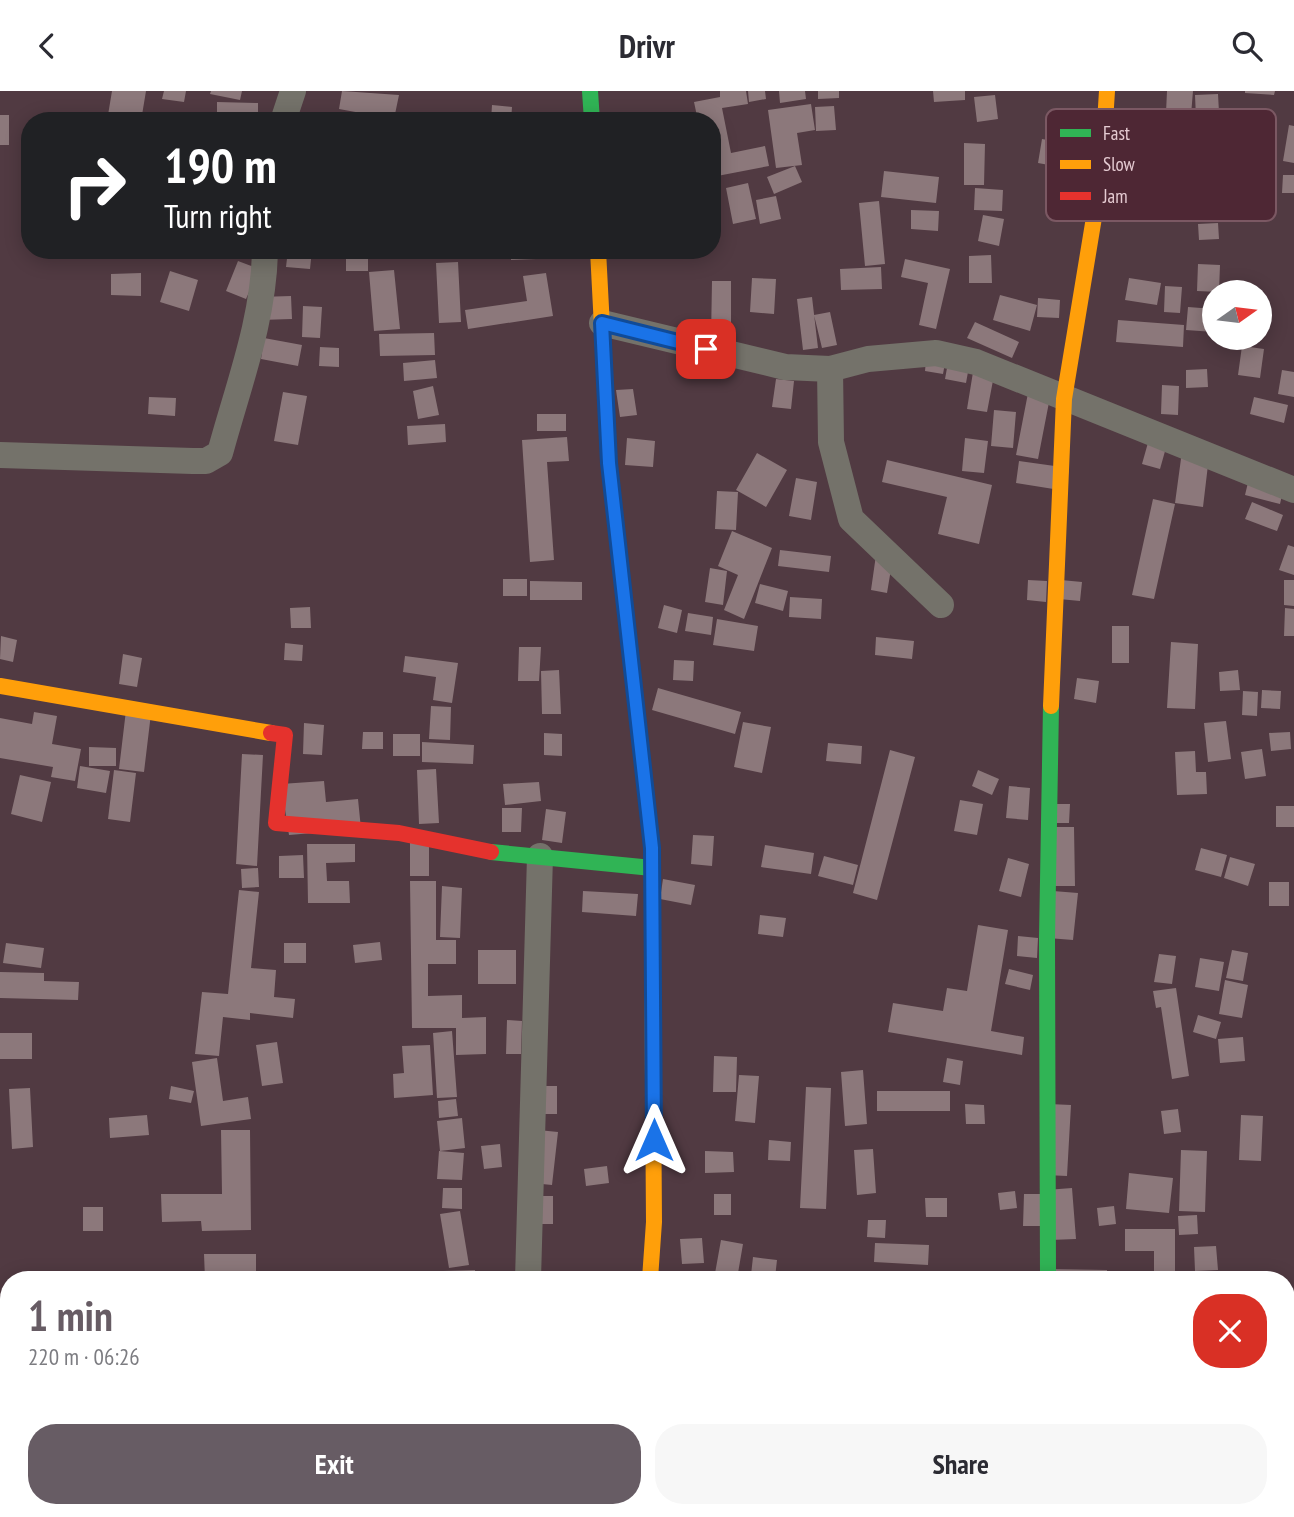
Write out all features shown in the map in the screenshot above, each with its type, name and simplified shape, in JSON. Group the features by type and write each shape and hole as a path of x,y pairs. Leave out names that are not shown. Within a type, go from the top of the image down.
{"street":[{"path":"286,112 293,91"},
{"path":"590,91 591,112"},
{"path":"1107,91 1107,109"},
{"path":"1048,1271 1044,1024 1049,777 1065,397 1094,221"},
{"path":"0,455 206,461 220,453 257,321 264,286 265,259"},
{"path":"598,259 609,463 652,868 654,1222 651,1271"},
{"path":"602,323 785,367 830,369 868,359 936,352 976,362 1294,490"},
{"path":"830,369 831,442 851,519 941,605"},
{"path":"2,695 285,735 276,823 399,833 486,851 652,868"},
{"path":"528,1271 540,856"}],"building":[{"path":"112,91 146,91 142,112 108,112"},
{"path":"164,91 186,91 184,102 162,99"},
{"path":"211,91 242,91 240,100 210,94"},
{"path":"342,91 399,95 395,112 356,112 339,109"},
{"path":"720,91 746,91 748,104 722,108 731,153 765,146 769,166 721,175 721,112 696,112 694,102 720,97"},
{"path":"748,91 765,91 766,99 749,102"},
{"path":"779,91 805,91 806,99 780,103"},
{"path":"818,91 839,91 839,98 818,99"},
{"path":"933,91 965,91 965,100 934,102"},
{"path":"1167,91 1193,91 1192,109 1166,109"},
{"path":"1245,91 1275,91 1274,95"},
{"path":"1218,94 1219,109 1196,109 1195,95"},
{"path":"995,95 998,119 977,122 974,97"},
{"path":"217,102 258,103 258,112 217,112"},
{"path":"811,104 815,130 797,133 802,165 776,168 768,110"},
{"path":"492,105 512,107 512,112 492,112"},
{"path":"834,106 836,130 816,131 815,107"},
{"path":"0,115 9,115 9,145 0,145"},
{"path":"1289,125 1294,126 1294,163 1283,161"},
{"path":"1042,139 1046,140 1046,164 1038,163"},
{"path":"964,143 985,144 984,185 964,185"},
{"path":"795,166 802,182 774,194 767,177"},
{"path":"884,171 939,177 936,203 881,197"},
{"path":"1283,175 1294,175 1294,193 1282,193"},
{"path":"748,183 756,219 733,224 726,188"},
{"path":"975,188 1003,190 1002,211 974,210"},
{"path":"776,196 781,219 760,224 756,200"},
{"path":"879,201 885,264 865,266 859,203"},
{"path":"911,210 939,211 938,231 911,229"},
{"path":"983,215 1004,219 999,246 978,241"},
{"path":"1218,223 1219,239 1199,240 1198,224"},
{"path":"991,255 992,283 969,283 969,256"},
{"path":"287,259 311,259 310,269 286,267"},
{"path":"346,259 368,259 368,271 346,271"},
{"path":"905,259 950,269 936,329 919,325 928,283 901,277"},
{"path":"238,261 259,269 246,299 226,291"},
{"path":"458,262 461,322 439,323 436,263"},
{"path":"1198,264 1220,265 1219,280 1202,280 1202,291 1197,291"},
{"path":"881,267 882,289 841,290 840,269"},
{"path":"394,270 400,329 374,331 369,272"},
{"path":"170,271 198,280 189,311 160,302"},
{"path":"141,273 141,296 111,295 111,274"},
{"path":"546,273 553,316 468,329 465,310 527,301 523,276"},
{"path":"752,278 776,279 774,314 750,312"},
{"path":"1129,278 1161,283 1157,305 1125,300"},
{"path":"712,281 731,281 731,338 711,338"},
{"path":"1165,286 1182,287 1180,313 1164,312"},
{"path":"1000,295 1037,305 1030,331 993,320"},
{"path":"291,296 292,319 260,320 259,297"},
{"path":"812,297 818,348 803,350 797,299"},
{"path":"1038,298 1060,300 1059,318 1037,317"},
{"path":"303,306 322,307 320,338 302,337"},
{"path":"1188,307 1202,308 1202,331 1186,330"},
{"path":"830,312 837,345 822,348 814,315"},
{"path":"1118,320 1184,325 1183,347 1116,342"},
{"path":"975,322 1019,342 1012,358 967,338"},
{"path":"434,333 435,355 380,356 379,334"},
{"path":"264,338 302,345 298,366 261,359"},
{"path":"320,347 339,348 339,367 319,366"},
{"path":"927,349 947,352 943,374 925,371"},
{"path":"1241,350 1264,350 1260,378 1238,375"},
{"path":"949,357 970,361 966,383 945,379"},
{"path":"435,360 437,378 404,381 403,363"},
{"path":"974,366 995,370 987,412 967,409"},
{"path":"1207,369 1208,387 1186,388 1186,370"},
{"path":"1282,370 1294,372 1294,397 1278,394"},
{"path":"776,379 794,381 791,409 772,407"},
{"path":"1162,385 1179,386 1178,415 1161,414"},
{"path":"433,386 439,415 418,419 413,391"},
{"path":"1029,388 1051,392 1038,459 1016,455"},
{"path":"633,389 637,415 620,417 616,390"},
{"path":"283,392 307,396 298,445 274,441"},
{"path":"149,397 176,398 175,416 148,414"},
{"path":"1254,397 1288,405 1284,423 1250,414"},
{"path":"994,410 1016,412 1013,448 991,446"},
{"path":"537,414 566,414 566,431 537,431"},
{"path":"445,424 446,442 408,445 407,426"},
{"path":"1151,432 1169,437 1160,469 1142,464"},
{"path":"567,437 569,461 547,462 554,560 530,562 522,440"},
{"path":"627,438 655,441 653,467 625,465"},
{"path":"965,438 988,441 984,473 962,471"},
{"path":"1183,444 1210,448 1203,507 1175,503"},
{"path":"757,453 787,470 766,507 736,490"},
{"path":"887,460 992,485 979,544 938,534 947,497 882,482"},
{"path":"1019,461 1069,468 1066,491 1016,483"},
{"path":"1251,470 1286,478 1280,504 1245,495"},
{"path":"796,478 817,482 811,520 789,516"},
{"path":"717,491 738,492 736,530 715,529"},
{"path":"1153,499 1175,504 1154,599 1132,595"},
{"path":"1252,502 1283,515 1277,531 1245,519"},
{"path":"732,531 772,548 744,619 724,610 738,575 718,566"},
{"path":"1288,545 1294,547 1294,575 1279,570"},
{"path":"780,550 831,556 829,572 778,566"},
{"path":"876,555 893,557 887,593 871,590"},
{"path":"710,568 727,571 723,605 705,602"},
{"path":"503,579 527,579 527,596 503,596"},
{"path":"1028,580 1047,581 1046,602 1027,600"},
{"path":"1061,580 1082,582 1080,601 1059,599"},
{"path":"1284,580 1294,580 1294,606 1284,605"},
{"path":"530,581 582,582 582,600 530,600"},
{"path":"760,584 788,591 783,611 755,603"},
{"path":"790,597 822,599 821,619 789,617"},
{"path":"664,605 682,610 677,633 658,628"},
{"path":"310,607 311,628 291,628 290,608"},
{"path":"1285,608 1294,609 1294,636 1284,636"},
{"path":"688,613 713,617 711,635 685,631"},
{"path":"717,619 758,626 754,651 713,645"},
{"path":"1112,626 1129,626 1129,663 1112,663"},
{"path":"1,636 17,640 13,662 0,659"},
{"path":"876,637 914,641 912,659 875,655"},
{"path":"1171,642 1198,644 1195,709 1167,708"},
{"path":"285,643 303,645 302,661 284,660"},
{"path":"519,647 541,647 539,681 518,681"},
{"path":"123,654 142,658 137,687 119,684"},
{"path":"405,656 458,663 452,703 433,700 436,677 403,672"},
{"path":"674,660 694,661 693,681 673,680"},
{"path":"559,670 561,714 542,714 541,671"},
{"path":"1238,670 1240,690 1220,691 1219,672"},
{"path":"1077,678 1099,681 1096,703 1074,699"},
{"path":"658,688 741,712 735,734 652,710"},
{"path":"1262,690 1281,691 1280,709 1261,708"},
{"path":"1243,691 1258,692 1257,716 1242,715"},
{"path":"127,702 152,705 144,772 119,769"},
{"path":"431,706 451,707 450,740 429,739"},
{"path":"34,712 57,716 52,744 81,749 75,781 51,777 53,767 0,758 0,718 32,724"},
{"path":"1226,721 1231,759 1208,762 1204,723"},
{"path":"743,722 771,727 762,773 734,767"},
{"path":"304,723 324,725 322,755 303,754"},
{"path":"363,732 383,732 383,749 362,749"},
{"path":"1290,732 1291,749 1271,751 1269,733"},
{"path":"544,733 562,734 562,756 544,755"},
{"path":"393,734 420,734 420,756 393,756"},
{"path":"422,742 474,745 473,764 422,762"},
{"path":"828,743 862,746 861,764 826,761"},
{"path":"89,747 116,748 116,766 89,766"},
{"path":"1262,749 1266,776 1245,779 1241,752"},
{"path":"890,750 915,757 877,900 853,893"},
{"path":"1195,751 1196,772 1206,772 1207,794 1177,795 1175,752"},
{"path":"242,754 263,755 257,866 236,864"},
{"path":"80,766 110,771 106,793 77,788"},
{"path":"436,769 439,823 419,824 417,770"},
{"path":"114,770 136,773 130,822 108,819"},
{"path":"978,770 999,779 992,795 972,786"},
{"path":"20,775 51,782 42,822 11,814"},
{"path":"324,781 326,802 358,799 361,829 289,835 281,784"},
{"path":"539,782 541,801 505,805 503,784"},
{"path":"1009,786 1030,788 1028,820 1006,818"},
{"path":"960,800 983,804 977,835 954,831"},
{"path":"1053,804 1070,804 1069,823 1053,823"},
{"path":"1276,806 1294,806 1294,827 1276,827"},
{"path":"502,808 522,808 521,832 502,832"},
{"path":"546,809 566,812 562,843 542,840"},
{"path":"1049,827 1074,827 1075,886 1050,886"},
{"path":"693,835 714,836 712,866 691,864"},
{"path":"410,838 429,838 429,876 410,876"},
{"path":"307,844 355,844 355,862 326,863 327,881 349,881 350,903 308,903"},
{"path":"765,845 814,853 811,874 761,867"},
{"path":"1201,848 1227,855 1221,877 1195,870"},
{"path":"303,855 304,878 279,878 279,856"},
{"path":"824,856 858,865 853,885 818,876"},
{"path":"1230,857 1255,864 1248,886 1224,878"},
{"path":"1008,858 1029,864 1021,897 999,891"},
{"path":"258,868 259,887 242,888 241,869"},
{"path":"663,879 695,885 691,905 660,899"},
{"path":"410,881 436,881 436,940 456,940 456,964 428,964 428,996 462,995 462,1018 486,1017 486,1054 456,1055 456,1028 412,1028"},
{"path":"1269,882 1289,882 1289,906 1269,906"},
{"path":"442,886 462,888 460,938 440,937"},
{"path":"239,890 259,892 251,968 276,970 274,997 295,999 293,1018 250,1013 250,1020 223,1017 219,1056 195,1054 202,992 228,994"},
{"path":"583,891 638,894 636,916 582,912"},
{"path":"1053,891 1078,893 1073,940 1048,938"},
{"path":"760,915 786,918 783,937 758,934"},
{"path":"978,925 1008,930 991,1031 1024,1037 1022,1055 888,1032 893,1003 943,1011 947,988 967,991"},
{"path":"1018,936 1038,938 1037,958 1017,956"},
{"path":"380,942 382,960 355,963 353,945"},
{"path":"6,943 44,948 41,968 3,963"},
{"path":"284,943 306,943 306,963 284,963"},
{"path":"478,950 516,950 516,984 478,984"},
{"path":"1232,950 1248,953 1243,981 1226,978"},
{"path":"1159,954 1176,956 1172,984 1154,982"},
{"path":"1200,958 1224,962 1219,991 1195,987"},
{"path":"1009,969 1033,975 1030,990 1005,984"},
{"path":"0,972 44,973 44,981 79,982 78,1000 0,998"},
{"path":"1225,980 1248,985 1242,1018 1219,1014"},
{"path":"1176,988 1189,1076 1172,1079 1161,1007 1156,1008 1153,991"},
{"path":"1198,1015 1221,1022 1216,1039 1193,1032"},
{"path":"507,1020 522,1021 521,1054 506,1054"},
{"path":"452,1031 457,1097 437,1098 433,1033"},
{"path":"0,1033 32,1033 32,1059 0,1059"},
{"path":"1243,1037 1245,1061 1220,1063 1218,1039"},
{"path":"277,1042 283,1083 262,1086 256,1045"},
{"path":"430,1045 433,1095 394,1098 393,1074 404,1073 402,1046"},
{"path":"714,1056 737,1057 736,1092 713,1092"},
{"path":"217,1058 223,1101 248,1097 251,1119 201,1126 192,1062"},
{"path":"947,1058 963,1061 960,1085 943,1082"},
{"path":"863,1070 867,1124 845,1126 841,1072"},
{"path":"739,1075 759,1076 755,1123 735,1121"},
{"path":"171,1086 194,1091 191,1103 169,1099"},
{"path":"538,1086 557,1086 557,1114 538,1114"},
{"path":"806,1087 831,1088 826,1209 800,1208"},
{"path":"30,1088 33,1147 12,1149 9,1089"},
{"path":"877,1091 950,1091 950,1111 877,1111"},
{"path":"456,1099 458,1116 439,1118 438,1101"},
{"path":"965,1104 984,1105 985,1124 966,1124"},
{"path":"1049,1104 1071,1105 1067,1176 1045,1175"},
{"path":"1178,1109 1181,1132 1164,1134 1161,1111"},
{"path":"147,1115 149,1135 110,1138 109,1118"},
{"path":"1241,1115 1263,1116 1261,1161 1239,1160"},
{"path":"462,1118 465,1148 440,1151 437,1121"},
{"path":"221,1130 250,1130 251,1230 202,1231 201,1221 162,1222 161,1194 222,1194"},
{"path":"538,1130 558,1132 552,1185 532,1183"},
{"path":"769,1140 791,1142 790,1161 768,1160"},
{"path":"500,1144 502,1167 484,1169 481,1146"},
{"path":"873,1149 876,1193 857,1195 854,1150"},
{"path":"1181,1150 1207,1151 1205,1212 1179,1211"},
{"path":"439,1151 464,1153 462,1180 437,1179"},
{"path":"705,1151 733,1152 734,1172 705,1173"},
{"path":"607,1166 609,1183 586,1186 584,1169"},
{"path":"1129,1173 1173,1178 1169,1213 1126,1209"},
{"path":"443,1188 462,1188 462,1209 442,1208"},
{"path":"1072,1188 1076,1239 1050,1240 1046,1190"},
{"path":"1015,1191 1017,1208 1000,1210 998,1193"},
{"path":"714,1194 731,1194 731,1215 714,1215"},
{"path":"1024,1194 1045,1194 1044,1226 1023,1226"},
{"path":"529,1196 553,1196 553,1224 529,1224"},
{"path":"925,1198 947,1198 947,1217 926,1217"},
{"path":"1114,1206 1116,1224 1099,1226 1097,1208"},
{"path":"83,1207 103,1207 103,1231 83,1231"},
{"path":"460,1211 469,1265 449,1268 440,1214"},
{"path":"1197,1215 1198,1234 1179,1235 1178,1216"},
{"path":"868,1220 886,1220 885,1238 867,1237"},
{"path":"1125,1229 1175,1229 1175,1271 1154,1271 1154,1251 1125,1251"},
{"path":"702,1238 704,1263 682,1264 680,1239"},
{"path":"721,1240 743,1244 738,1271 715,1271"},
{"path":"875,1243 929,1245 928,1265 874,1262"},
{"path":"1216,1246 1218,1270 1195,1271 1194,1247"},
{"path":"204,1254 256,1254 256,1271 205,1271"},
{"path":"753,1257 777,1260 776,1271 751,1271"},
{"path":"1046,1269 1107,1270 1107,1271"}],"traffic: fast":[{"path":"590,91 591,112"},
{"path":"1048,1271 1047,938 1051,706"},
{"path":"491,852 652,868"}],"traffic: slow":[{"path":"1106,109 1107,91"},
{"path":"1051,706 1064,399 1093,221"},
{"path":"598,259 609,463 630,651"},
{"path":"0,686 271,733"},
{"path":"651,1271 654,1222 652,937"}],"traffic: jam":[{"path":"630,651 652,848 652,937"},
{"path":"271,733 285,735 276,823 399,833 491,852"}],"route":[{"path":"654,1140 652,848 609,463 602,323 706,349"}]}
